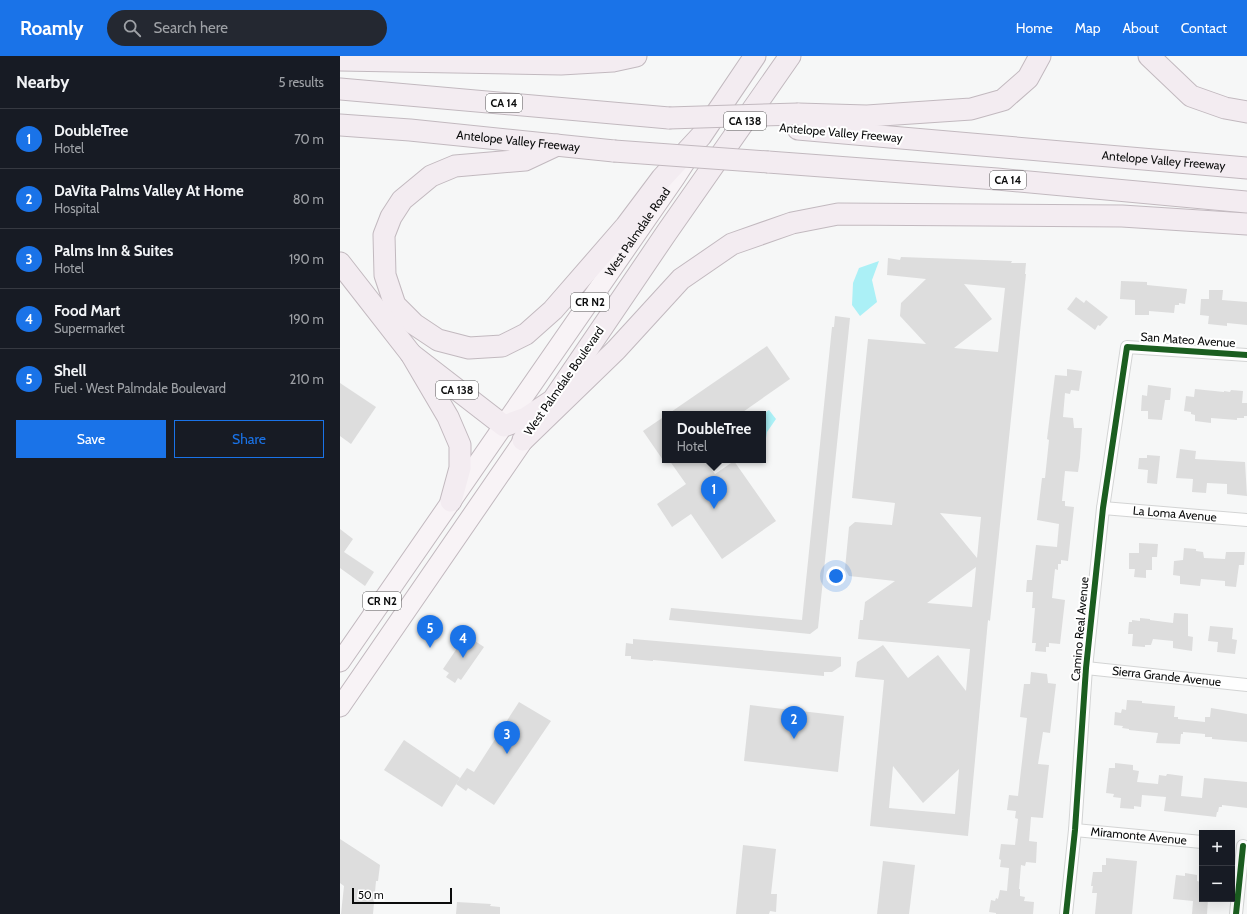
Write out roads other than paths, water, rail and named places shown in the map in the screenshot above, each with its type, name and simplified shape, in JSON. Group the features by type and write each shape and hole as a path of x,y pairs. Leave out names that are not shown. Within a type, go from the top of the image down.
{"highway":[{"path":"340,60 561,64 613,61 636,56"},
{"name":"CR N2","path":"701,136 755,56"},
{"name":"West Palmdale Boulevard","path":"553,400 667,232 790,56"},
{"path":"798,121 971,109 1003,100 1028,78 1040,56"},
{"path":"1149,56 1191,96 1225,108 1247,112"},
{"name":"Antelope Valley Freeway","path":"340,89 669,118 798,121 1247,168"},
{"name":"Antelope Valley Freeway","path":"340,125 557,144 614,151 997,179 1247,202"},
{"path":"557,144 525,160 455,166 431,176 402,200 391,217 384,235 385,275 395,305 414,324 438,340 469,348 502,346 526,334 553,310 626,226 662,178 701,136"},
{"path":"523,440 616,350 681,279 732,244 792,223 838,214 1122,216 1247,224"},
{"name":"CA 138","path":"340,263 411,354 504,426 526,418 553,400"},
{"path":"411,354 448,418 460,445 460,468 451,501"}],"main road":[{"name":"West Palmdale Road","path":"504,426 675,178 701,136"},
{"name":"West Palmdale Boulevard","path":"340,707 523,440 553,400"},
{"name":"West Palmdale Boulevard","path":"340,662 504,426"},
{"path":"424,541 445,553"},
{"path":"356,684 356,664 383,616 385,607 383,599"}],"street":[{"name":"San Mateo Avenue","path":"1127,346 1247,354"},
{"name":"Camino Real Avenue","path":"1066,914 1075,830 1086,668 1103,508 1127,346"},
{"name":"La Loma Avenue","path":"1103,508 1247,520"},
{"name":"Sierra Grande Avenue","path":"1086,668 1247,685"},
{"name":"Miramonte Avenue","path":"1075,830 1199,842"},
{"path":"1236,914 1241,846"}],"water":[{"path":"879,261 872,280 877,302 860,316 852,305 853,283 859,268"},
{"path":"769,410 776,419 767,432 766,438 766,412"}],"place":[{"name":"DoubleTree","path":"714,509"},
{"name":"Shell","path":"430,648"},
{"name":"Food Mart","path":"463,658"},
{"name":"DaVita Palms Valley At Home","path":"794,739"},
{"name":"Palms Inn & Suites","path":"507,754"}]}
